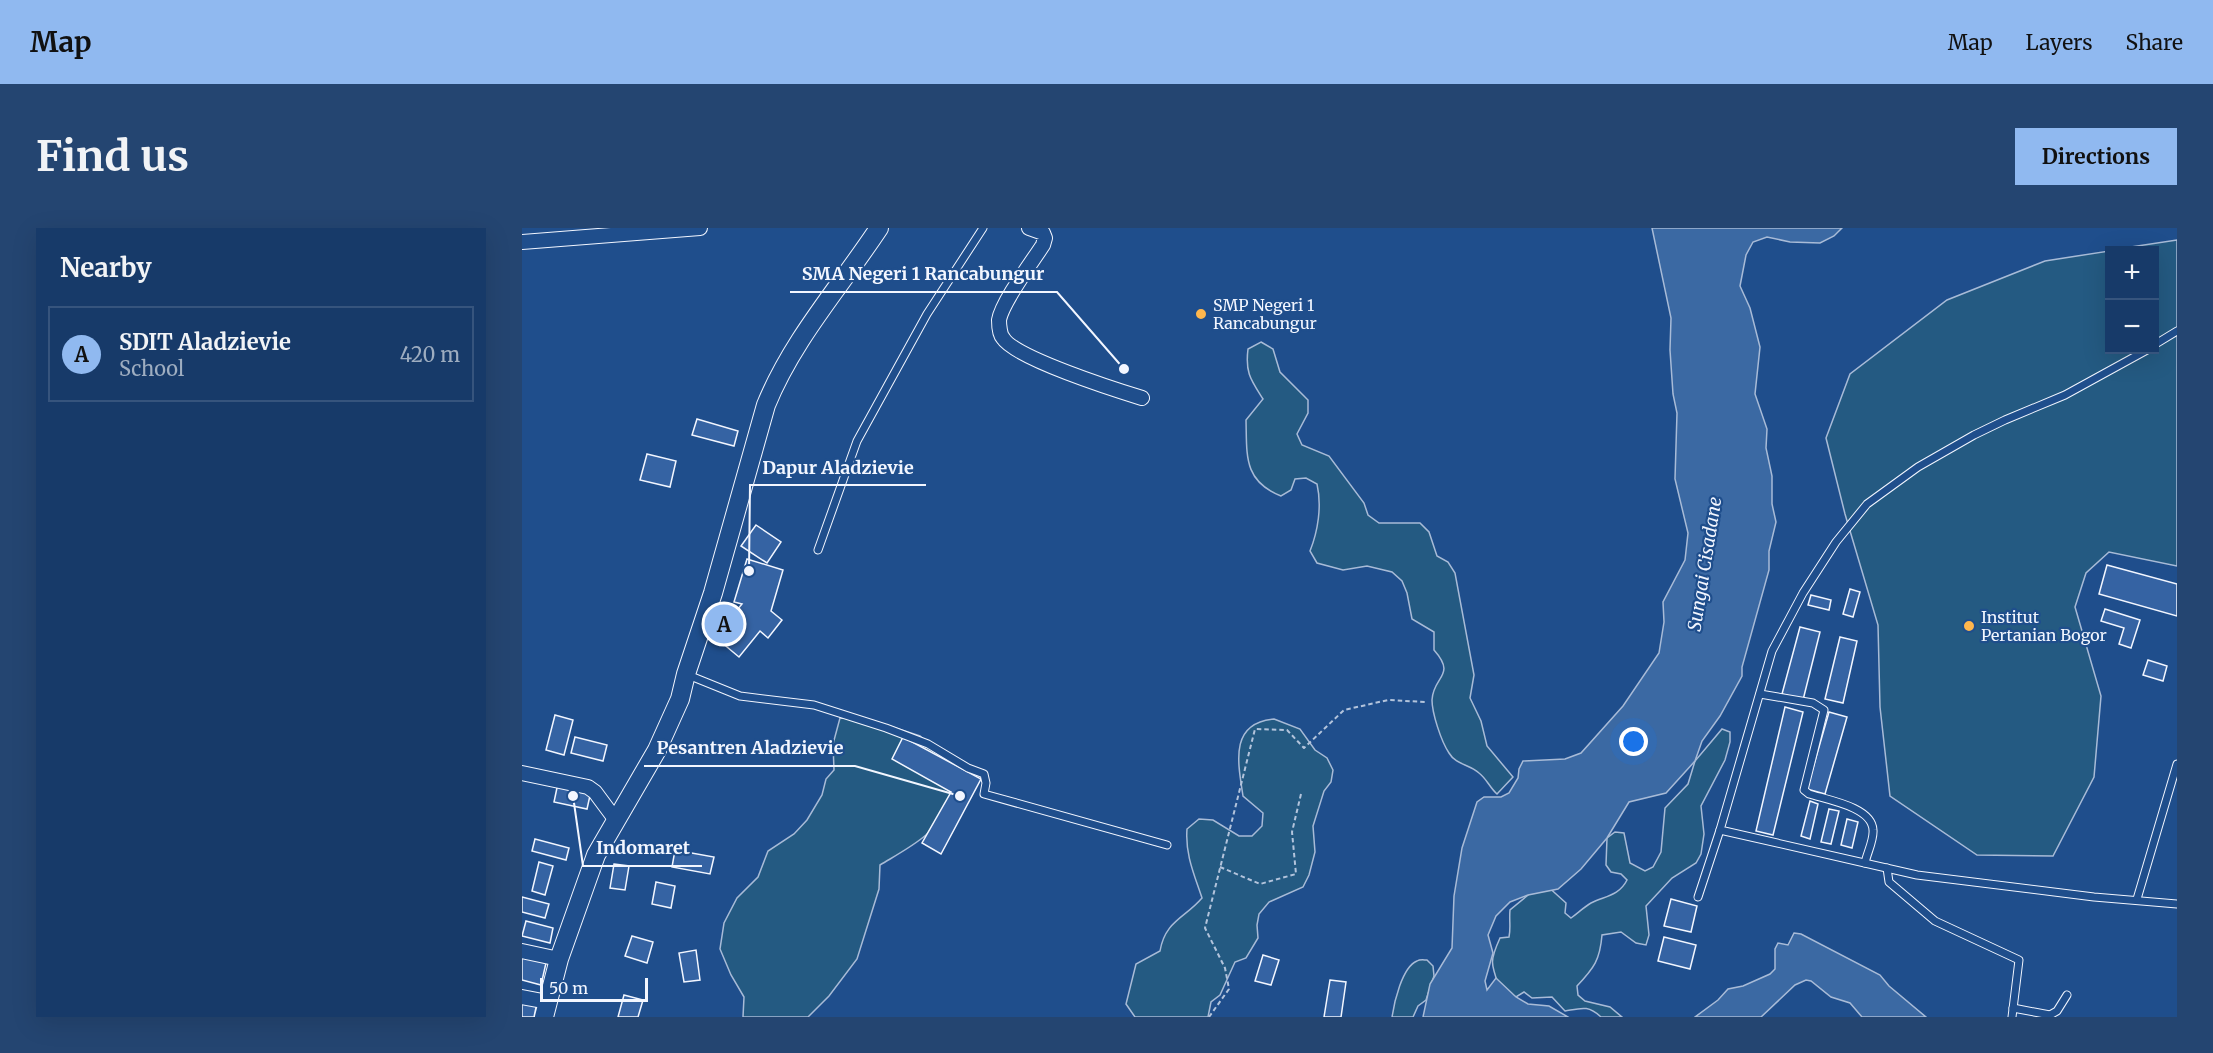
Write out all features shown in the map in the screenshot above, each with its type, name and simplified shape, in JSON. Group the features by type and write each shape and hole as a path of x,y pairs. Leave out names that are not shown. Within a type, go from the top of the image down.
{"main road":[{"path":"546,1010 559,959 596,855 669,726 680,699 713,593 766,405 803,333 879,228"}],"street":[{"path":"522,242 700,228"},
{"path":"1029,228 1043,233 1045,238 1043,245 1006,303 999,320 1003,338 1015,349 1080,378 1142,398"},
{"path":"522,773 588,788 595,792 615,819"},
{"path":"522,951 559,959"},
{"path":"522,997 546,1010"}],"lane":[{"path":"818,550 857,441 927,314 983,228"},
{"path":"2159,342 2177,332"},
{"path":"1698,897 1772,651 1803,593 1836,542 1867,504 1918,467 1974,435 2065,395 2140,354"},
{"path":"686,674 740,696 814,705 886,728 928,744 968,768 984,774 986,783 984,794 1167,845"},
{"path":"1760,694 1813,704 1821,706 1824,710 1804,790 1809,794 1863,812 1870,819 1873,831 1864,863"},
{"path":"2138,899 2177,764"},
{"path":"1720,830 1917,875 2094,897 2177,904"},
{"path":"1887,868 1889,882 1935,921 2019,960 2012,1017"},
{"path":"2013,1008 2050,1015 2057,1011 2067,996"}],"path":[{"path":"1209,1017 1228,989 1225,968 1205,928 1255,729 1287,730 1304,748 1344,710 1388,700 1425,702"},
{"path":"1220,867 1260,884 1296,874 1292,832 1301,794"}],"shaded area":[{"path":"2177,240 2177,566 2109,552 2086,573 2075,607 2101,696 2094,777 2053,856 1977,855 1890,796 1880,707 1878,625 1845,514 1826,438 1850,374 1947,300 2045,261 2105,252 2105,354 2159,354 2159,246 2137,246"},
{"path":"1261,342 1273,349 1280,372 1308,400 1308,413 1297,434 1302,445 1329,456 1364,503 1368,515 1379,523 1420,523 1429,532 1437,556 1448,562 1455,573 1474,675 1470,698 1481,721 1487,746 1513,777 1497,794 1479,773 1452,757 1446,748 1432,706 1433,692 1442,676 1444,665 1434,650 1434,632 1412,619 1402,581 1392,572 1367,566 1343,570 1317,563 1310,551 1318,518 1317,484 1306,478 1295,479 1291,490 1281,496 1269,490 1253,475 1247,455 1246,420 1263,399 1250,376 1247,357 1248,349"},
{"path":"840,718 868,719 920,736 940,754 950,776 954,800 931,831 880,865 879,889 857,959 829,996 808,1017 743,1017 744,997 720,949 724,923 737,898 758,877 768,851 794,834 807,820 822,795 826,779 834,770 833,744"},
{"path":"1274,719 1300,729 1315,750 1327,758 1333,770 1331,782 1324,791 1313,826 1315,852 1309,875 1303,887 1269,902 1259,914 1258,938 1246,958 1235,962 1220,995 1211,1002 1208,1017 1135,1017 1126,1004 1136,964 1160,951 1171,926 1202,898 1189,855 1187,829 1199,819 1213,820 1239,836 1252,836 1262,826 1263,813 1243,796 1239,771 1240,747 1243,736 1249,728 1260,722"},
{"path":"1722,729 1730,732 1730,742 1725,760 1701,806 1704,834 1701,854 1696,863 1672,878 1646,906 1649,935 1646,945 1636,943 1621,932 1602,935 1600,951 1595,963 1577,986 1578,995 1585,1001 1610,1007 1622,1017 1601,1017 1584,1008 1565,1011 1552,997 1532,998 1524,992 1516,997 1500,989 1492,963 1500,938 1509,937 1510,910 1528,895 1531,887 1545,884 1566,903 1565,913 1571,918 1591,903 1620,889 1627,880 1621,874 1611,872 1606,865 1607,838 1615,832 1624,833 1630,863 1645,871 1653,867 1661,852 1665,808 1688,784 1695,761"},
{"path":"1418,960 1427,960 1433,966 1434,976 1426,1000 1418,1006 1413,1017 1392,1017 1400,986 1407,970"}],"water":[{"name":"Sungai Cisadane","path":"1652,228 1842,228 1834,236 1820,243 1790,242 1767,237 1753,242 1746,255 1740,286 1750,308 1760,347 1755,394 1767,429 1766,448 1772,476 1772,504 1776,522 1769,551 1769,570 1742,667 1742,676 1720,716 1702,741 1695,761 1666,793 1629,802 1607,838 1581,869 1558,889 1528,895 1510,902 1496,916 1488,935 1493,953 1485,981 1487,990 1496,978 1516,997 1528,1004 1549,1006 1568,1017 1423,1017 1430,984 1452,948 1454,896 1462,848 1477,802 1484,797 1501,797 1509,793 1518,778 1523,761 1565,759 1581,753 1623,706 1659,653 1664,622 1663,602 1685,560 1688,533 1675,479 1677,413 1673,394 1670,350 1671,318"},
{"path":"1794,933 1801,934 1880,975 1889,986 1926,1017 1862,1017 1850,1003 1831,997 1811,981 1806,980 1795,985 1761,1017 1695,1017 1718,1000 1728,989 1743,986 1770,974 1775,969 1775,949 1778,943 1788,945"}],"building":[{"path":"697,419 738,431 734,446 692,435"},
{"path":"647,454 676,461 670,487 640,480"},
{"path":"756,525 781,542 767,563 741,546"},
{"path":"747,559 783,570 771,611 782,620 768,638 760,631 739,657 715,637 742,604 734,602"},
{"path":"2107,565 2177,584 2177,616 2099,594"},
{"path":"1850,589 1860,592 1853,617 1843,614"},
{"path":"1811,595 1831,600 1829,610 1808,605"},
{"path":"2105,609 2140,620 2131,648 2119,644 2124,628 2101,621"},
{"path":"1800,627 1820,632 1803,700 1782,694"},
{"path":"1840,637 1857,641 1843,703 1825,699"},
{"path":"2148,660 2167,666 2163,681 2143,675"},
{"path":"1785,707 1803,712 1773,835 1756,831"},
{"path":"1829,712 1847,717 1825,794 1807,789"},
{"path":"555,715 573,720 564,755 546,750"},
{"path":"575,737 607,745 603,761 571,753"},
{"path":"903,737 981,779 941,854 922,843 951,792 892,759"},
{"path":"558,783 591,791 587,809 554,802"},
{"path":"1810,801 1818,804 1810,839 1801,836"},
{"path":"1829,809 1839,811 1831,844 1821,842"},
{"path":"1847,819 1858,822 1852,848 1841,845"},
{"path":"535,839 569,848 566,860 532,851"},
{"path":"675,850 714,857 710,874 672,867"},
{"path":"539,862 553,866 545,895 532,891"},
{"path":"614,864 629,866 625,890 610,888"},
{"path":"656,882 675,886 671,908 652,904"},
{"path":"522,897 549,904 545,918 522,912"},
{"path":"1671,899 1697,906 1691,932 1664,926"},
{"path":"526,921 553,928 550,943 522,936"},
{"path":"632,936 653,942 647,963 625,956"},
{"path":"1664,937 1696,945 1690,969 1658,961"},
{"path":"696,950 700,980 684,982 679,953"},
{"path":"1263,955 1279,960 1271,985 1255,981"},
{"path":"522,957 546,963 541,985 522,980"},
{"path":"1330,980 1346,982 1341,1017 1324,1017"},
{"path":"624,995 643,1000 638,1017 618,1017"},
{"path":"522,999 537,1003 534,1017 522,1017"}],"place":[{"name":"SMP Negeri 1 Rancabungur","path":"1201,314"},
{"name":"SMA Negeri 1 Rancabungur","path":"1124,369"},
{"name":"Dapur Aladzievie","path":"749,571"},
{"name":"SDIT Aladzievie","path":"724,624"},
{"name":"Institut Pertanian Bogor","path":"1969,626"},
{"name":"Indomaret","path":"573,796"},
{"name":"Pesantren Aladzievie","path":"960,796"}]}
